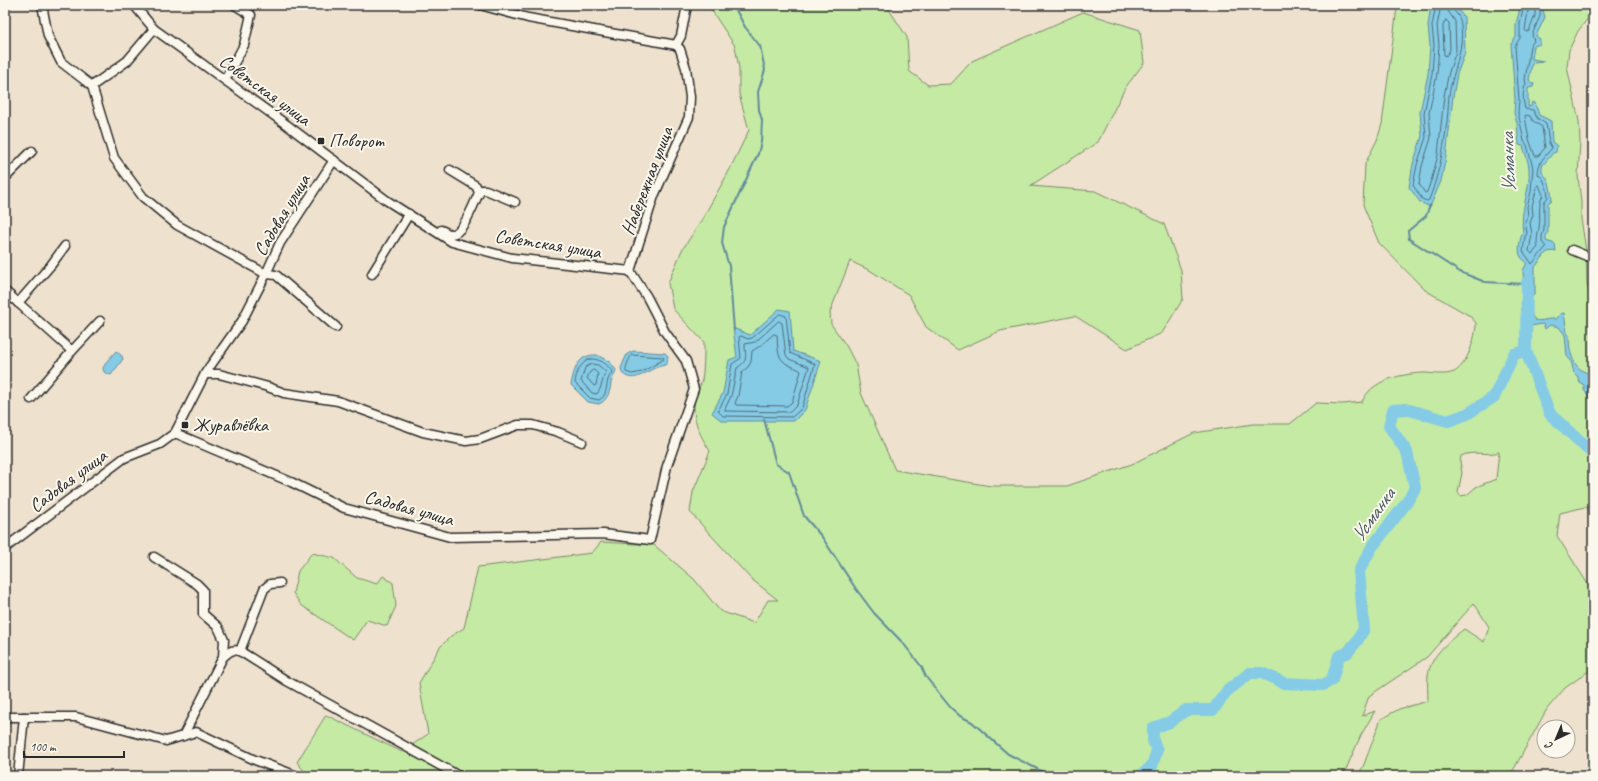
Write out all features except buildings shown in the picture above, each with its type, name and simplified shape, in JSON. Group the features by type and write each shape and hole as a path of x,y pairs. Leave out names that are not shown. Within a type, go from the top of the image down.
{"street":[{"path":"42,5 48,36 61,62 92,86 114,158 143,197 177,225 266,274 276,275 336,327"},
{"path":"225,80 244,45 251,15 235,5"},
{"path":"480,5 528,18 676,45 680,36 687,5"},
{"name":"Советская улица","path":"137,6 154,29 334,160 386,200 452,242 512,258 630,271"},
{"path":"92,86 127,61 154,29"},
{"name":"Набережная улица","path":"630,271 654,196 689,117 690,97 686,68 680,49 676,45"},
{"path":"5,178 32,151"},
{"name":"Садовая улица","path":"5,548 124,458 160,444 175,433 205,374 242,321 280,243 334,160"},
{"path":"450,170 476,186 478,194"},
{"path":"438,233 442,230 451,234 458,232 463,227 478,194 482,190 486,190 515,202"},
{"path":"372,274 409,214"},
{"path":"18,303 51,265 65,246"},
{"path":"1572,250 1589,257 1593,257"},
{"name":"Садовая улица","path":"175,433 291,482 344,508 450,537 603,534 650,540 667,466 694,389 686,361 664,332 647,297 630,271"},
{"path":"5,303 8,294 72,351"},
{"path":"31,399 100,321"},
{"path":"205,374 219,374 268,387 284,393 338,401 423,432 466,441 480,439 518,425 533,425 558,432 582,442"},
{"path":"154,558 197,584 203,590 203,614 218,627 224,640 224,657"},
{"path":"240,651 264,589 270,584 280,583"},
{"path":"183,736 224,657 231,650 236,650 240,651 287,681 459,776"},
{"path":"5,717 76,717 166,741 196,732 255,760 295,776"},
{"path":"18,776 24,717"}],"green space":[{"path":"708,5 886,5 907,37 909,71 928,85 951,84 972,61 1083,12 1140,30 1144,63 1125,88 1098,142 1030,186 1095,191 1164,224 1181,270 1183,299 1162,333 1127,349 1075,316 1000,331 958,350 926,327 909,295 871,271 850,261 830,312 831,324 847,347 856,365 861,393 895,470 991,486 1067,486 1132,464 1194,433 1253,424 1290,424 1316,403 1343,404 1362,402 1366,394 1372,388 1379,383 1396,377 1423,373 1446,374 1459,369 1467,358 1470,350 1476,329 1476,323 1470,316 1425,290 1379,243 1363,205 1365,164 1377,140 1382,124 1397,8 1396,5 1593,5 1589,17 1578,31 1569,50 1567,67 1579,121 1580,142 1578,176 1581,219 1586,250 1587,284 1593,307 1593,511 1585,507 1560,513 1557,536 1593,592 1593,668 1565,688 1547,709 1541,719 1536,719 1536,729 1510,776 1357,776 1363,767 1381,719 1399,709 1428,701 1428,675 1430,668 1437,655 1452,638 1464,629 1484,642 1489,627 1474,603 1427,657 1369,696 1362,716 1375,711 1361,735 1343,776 308,776 297,762 326,715 402,752 428,734 419,683 440,647 451,636 464,628 478,567 592,553 601,542 654,545 694,579 720,611 754,623 768,600 778,600 750,578 690,512 693,492 710,451 699,431 694,410 696,395 703,376 704,342 673,309 668,283 682,250 700,223 728,173 749,130 739,94 739,68 735,46","holes":["1499,452 1496,479 1476,487 1467,495 1460,496 1458,492 1462,473 1460,462 1461,456 1470,453"]},
{"path":"312,553 334,558 357,578 377,584 383,576 393,583 396,606 387,626 367,620 353,640 301,605 293,593 298,571"}],"water":[{"path":"1431,5 1454,5 1464,17 1465,53 1457,74 1446,157 1441,181 1430,207 1420,202 1409,187 1413,164 1422,136 1420,112 1428,74 1430,45 1428,26"},
{"path":"1521,5 1544,5 1543,10 1545,17 1536,36 1540,39 1540,44 1534,46 1532,59 1544,61 1534,62 1532,64 1529,80 1534,84 1533,87 1528,88 1528,107 1531,106 1532,102 1535,103 1539,115 1551,121 1552,142 1557,146 1556,152 1553,153 1542,166 1542,173 1547,178 1551,189 1552,200 1548,203 1548,232 1546,241 1555,244 1556,251 1547,252 1535,267 1535,294 1528,300 1524,296 1523,270 1526,262 1520,255 1519,248 1523,233 1522,225 1529,168 1523,146 1519,145 1517,123 1514,113 1515,100 1511,44 1516,37 1516,24"},
{"path":"1524,297 1527,300 1532,316 1535,320 1540,321 1555,319 1560,314 1564,313 1567,333 1569,335 1571,355 1581,370 1593,374 1593,386 1591,391 1593,403 1584,390 1584,385 1579,382 1578,377 1574,373 1571,361 1567,356 1565,335 1559,327 1550,325 1545,329 1543,324 1523,326 1521,309"},
{"path":"779,309 790,311 793,351 821,361 805,410 794,421 722,421 712,413 723,393 729,360 737,357 733,328 750,335"},
{"path":"116,351 122,356 123,359 111,375 104,372 103,368"},
{"path":"634,351 665,353 668,356 667,364 656,367 634,378 630,378 622,373 621,368 627,354"},
{"path":"591,355 597,355 610,362 616,370 611,381 608,395 605,400 599,404 588,402 571,385 576,368 581,360"}],"waterway":[{"path":"734,330 729,266 722,243 724,227 758,154 761,142 762,120 759,110 758,92 765,70 760,46 745,27 735,5"},
{"path":"1430,205 1426,216 1408,231 1409,239 1460,272 1485,282 1526,284"},
{"name":"Усманка","path":"1141,776 1152,766 1157,750 1153,741 1153,728 1170,722 1186,710 1213,710 1227,691 1250,673 1262,673 1284,683 1323,685 1332,680 1339,656 1347,653 1357,641 1364,629 1359,571 1372,547 1407,502 1415,488 1407,452 1389,426 1393,410 1406,409 1448,421 1467,414 1494,397 1514,354 1526,351 1527,282"},
{"path":"1526,351 1550,414 1593,454"},
{"path":"764,419 776,464 789,472 804,516 822,537 856,589 874,613 903,643 921,666 926,677 950,707 960,716 972,722 1008,754 1051,776"}],"place":[{"name":"Поворот","path":"321,141"},
{"name":"Журавлёвка","path":"185,425"}]}
